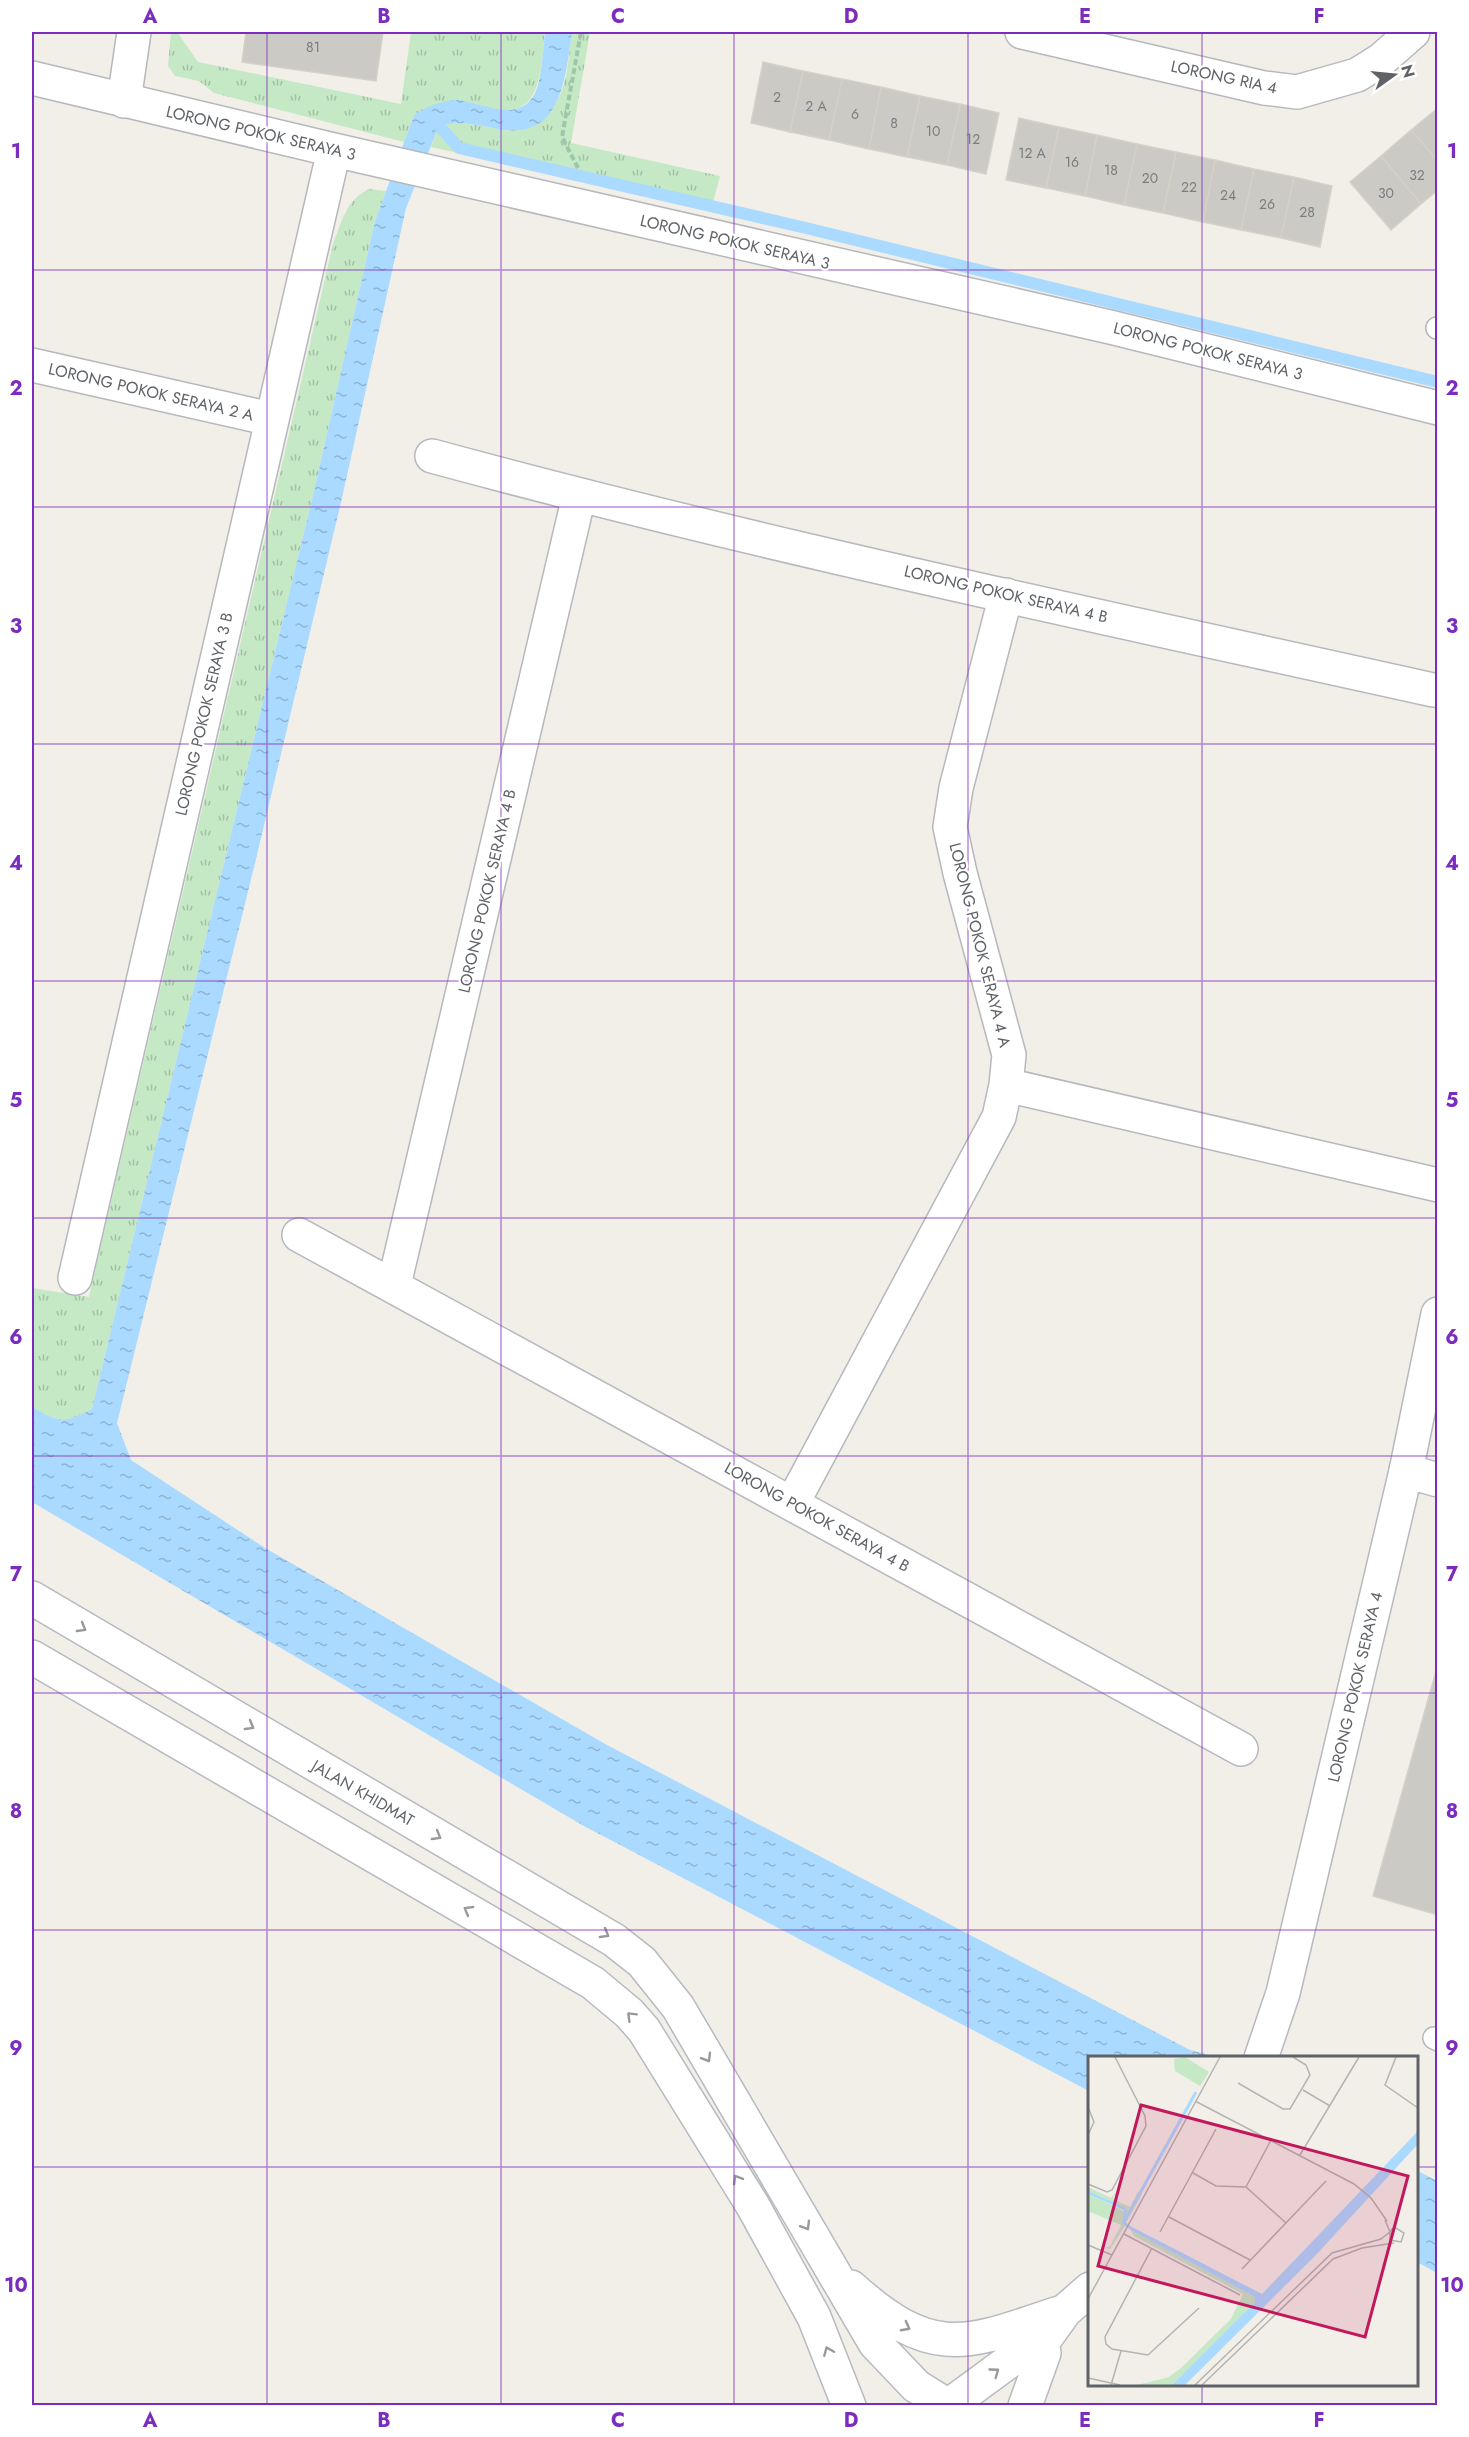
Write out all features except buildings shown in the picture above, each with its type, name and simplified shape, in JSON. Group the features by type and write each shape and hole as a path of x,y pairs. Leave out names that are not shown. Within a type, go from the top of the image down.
{"street":[{"path":"124,101 134,32"},
{"name":"LORONG RIA 4","path":"1022,32 1264,88 1297,92 1357,75 1381,60 1413,32"},
{"name":"LORONG POKOK SERAYA 3","path":"32,78 334,150 1110,327 1437,408"},
{"name":"LORONG POKOK SERAYA 3 B","path":"75,1278 334,150"},
{"name":"LORONG POKOK SERAYA 2 A","path":"32,365 271,419"},
{"name":"LORONG POKOK SERAYA 4 B","path":"432,456 579,496 1006,595 1433,690"},
{"name":"LORONG POKOK SERAYA 4 B","path":"394,1285 579,496"},
{"name":"LORONG POKOK SERAYA 4 A","path":"792,1504 999,1117 1006,1085 1009,1055 960,873 950,827 956,788 1006,595"},
{"path":"1006,1085 1437,1185"},
{"name":"LORONG POKOK SERAYA 4 B","path":"299,1235 1241,1749"},
{"name":"LORONG POKOK SERAYA 4","path":"1262,2056 1283,1993 1406,1471 1437,1314"},
{"path":"1406,1471 1437,1480"},
{"name":"JALAN KHIDMAT","path":"32,1598 614,1940 642,1962 678,2007 829,2264"},
{"path":"32,1657 593,1983 628,2013 644,2030 753,2206 814,2317 849,2406"},
{"path":"829,2264 842,2279 868,2301 904,2327 929,2337 957,2341 988,2336 1065,2311"},
{"path":"829,2264 875,2343 916,2386 948,2406"},
{"path":"1024,2406 1044,2353 1042,2343 1065,2311 1088,2290"},
{"path":"931,2406 948,2406 1034,2343 1042,2343"}],"path":[{"path":"578,170 562,137 581,32"}],"green space":[{"path":"171,32 177,32 198,62 401,104 411,32 545,32 538,83 526,103 516,109 503,110 464,101 441,104 414,115 404,142 214,93 199,81 175,76 168,66"},
{"path":"572,32 590,32 571,143 720,176 711,210 431,147 439,126 461,123 512,131 545,117 553,108 564,84"},
{"path":"369,189 386,191 375,221 314,491 92,1409 68,1419 55,1418 32,1407 32,1288 89,1297 333,244 350,205"}],"water":[{"path":"545,32 572,32 563,86 557,102 548,115 536,125 520,130 461,123 439,126 406,208 342,498 117,1423 131,1460 265,1548 607,1745 1190,2050 1213,2056 1088,2056 1088,2090 582,1825 32,1502 32,1407 48,1416 61,1419 68,1419 92,1409 314,491 375,221 414,115 434,104 451,100 499,109 518,108 527,104 534,95 542,65"},
{"path":"1418,2171 1437,2181 1437,2273 1418,2263"}],"waterway":[{"path":"431,117 459,148 802,227 1438,382"}]}
